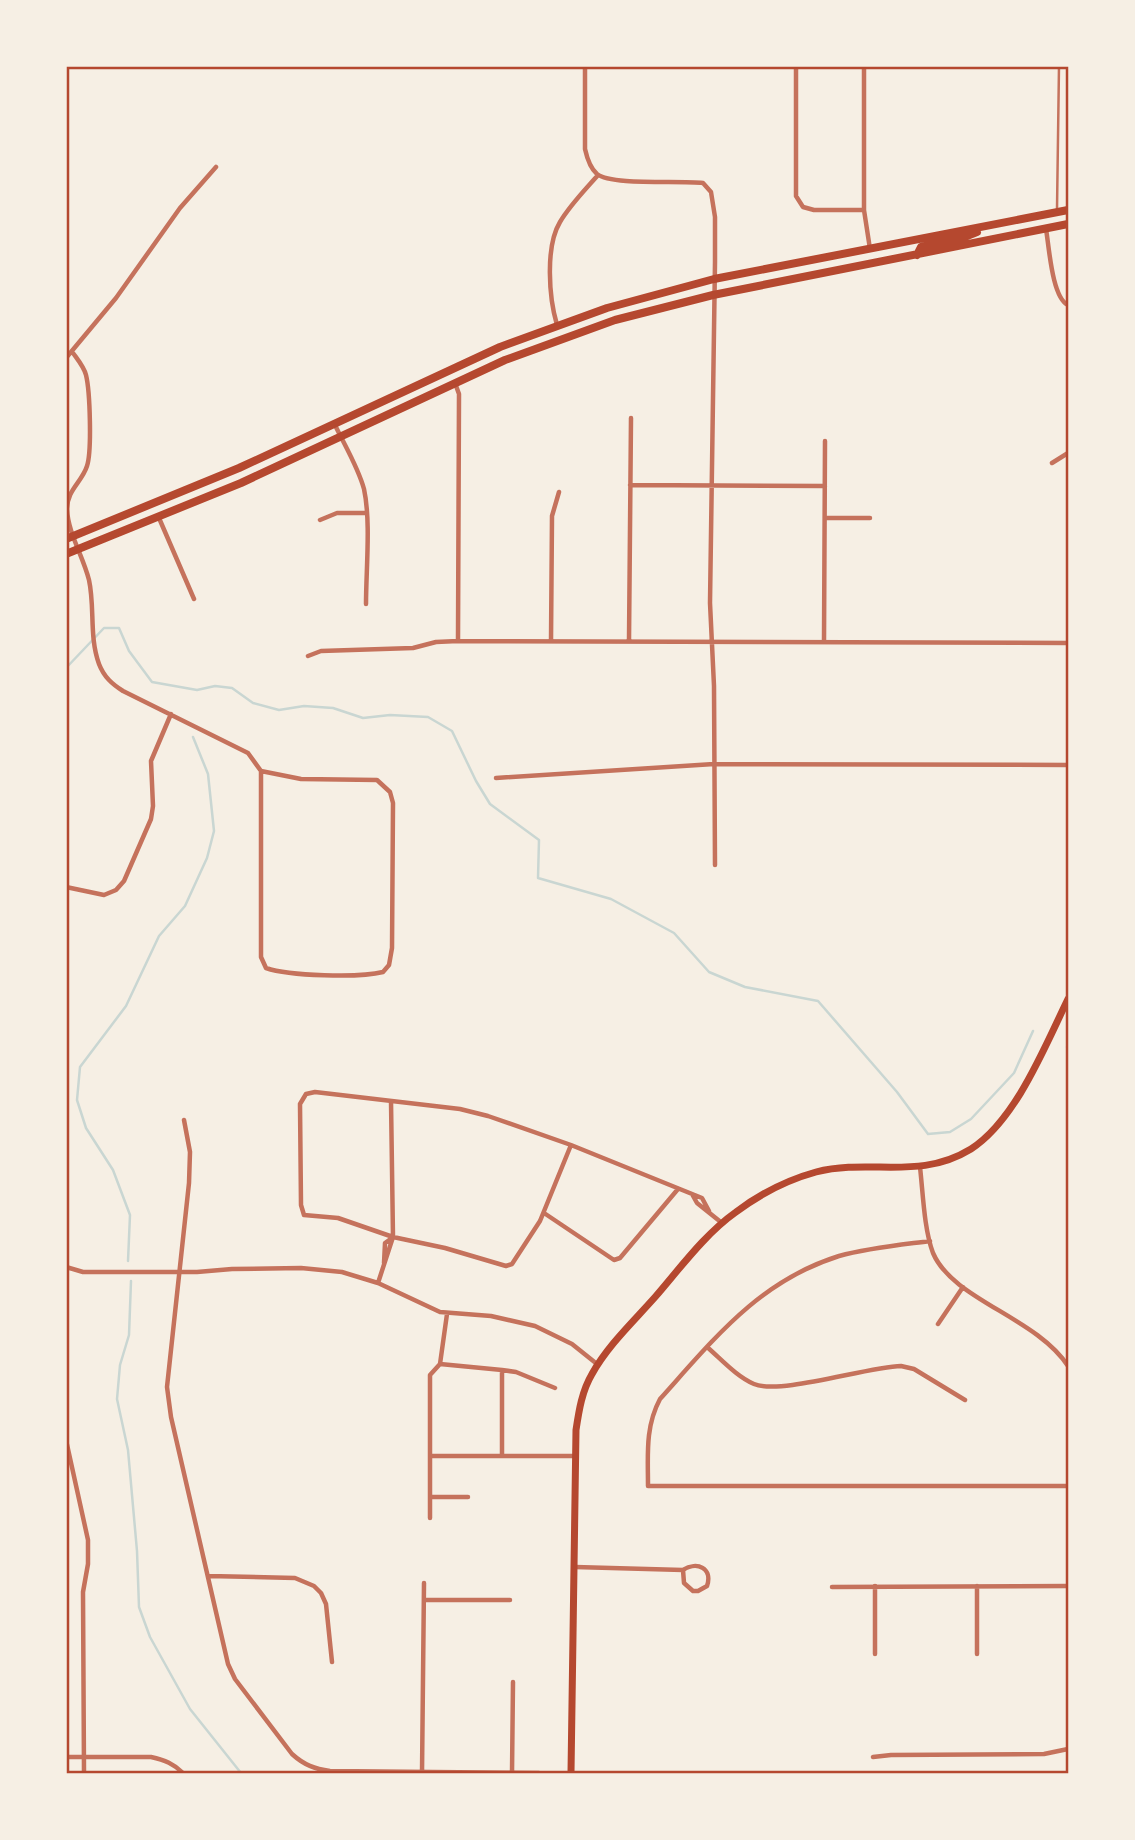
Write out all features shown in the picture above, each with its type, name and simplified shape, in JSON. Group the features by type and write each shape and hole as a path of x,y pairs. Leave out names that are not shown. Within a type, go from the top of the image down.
{"main road":[{"path":"70,537 239,468 477,358 607,308 714,279 1069,209"},
{"path":"66,554 159,518 341,437 455,382 548,343 604,324 658,307 713,295 1069,224"},
{"path":"917,255 920,247 962,238 986,227"},
{"path":"571,1773 576,1456 580,1403 597,1364 722,1223 756,1198 819,1171 856,1167 920,1167 958,1156 984,1140 1010,1110 1069,999"}],"street":[{"path":"585,66 585,149 589,162 598,175 611,180 702,183 711,192 715,217 710,603 713,642 715,865"},
{"path":"796,66 796,196 799,203 803,208 814,210 864,210"},
{"path":"864,66 864,210 870,250"},
{"path":"66,358 73,353 116,298 180,208 216,167"},
{"path":"557,325 552,303 551,253 556,232 561,221 598,175"},
{"path":"1046,229 1057,291 1063,303 1069,305"},
{"path":"73,353 87,376 88,464 72,490 67,508 70,537 78,549 90,583 95,650 102,671 110,683 248,753 261,771 261,957 266,968 295,975 383,972 389,965 392,948 393,803 390,792 377,780 301,779 261,771"},
{"path":"455,382 459,394 458,641"},
{"path":"629,641 631,418"},
{"path":"334,424 364,491 366,604"},
{"path":"824,642 825,441"},
{"path":"1052,463 1069,453"},
{"path":"630,485 825,486"},
{"path":"551,641 551,516 559,492"},
{"path":"320,520 337,513 366,513"},
{"path":"159,518 194,599"},
{"path":"825,518 870,518"},
{"path":"308,656 321,650 413,649 436,642 458,641 1069,643"},
{"path":"66,887 103,895 116,890 124,881 151,819 151,761 171,714"},
{"path":"496,778 715,764 1069,765"},
{"path":"571,1145 544,1213 512,1264 506,1266 445,1248 393,1237 338,1217 304,1215 301,1210 300,1104 306,1094 315,1092 432,1104 478,1113 571,1145 692,1193 697,1203 722,1223"},
{"path":"378,1283 393,1237 391,1101"},
{"path":"184,1120 190,1152 189,1183 167,1387 171,1417 228,1664 235,1679 292,1754 302,1763 330,1772 539,1773"},
{"path":"920,1167 930,1241 939,1264 963,1287 1040,1335 1069,1366"},
{"path":"544,1213 614,1260 620,1258 678,1189"},
{"path":"930,1241 864,1250 815,1264 772,1287 734,1317 660,1399 649,1429 648,1486 1069,1486"},
{"path":"66,1267 83,1272 301,1268 342,1272 378,1283 447,1314 491,1316 525,1322 572,1344 597,1364"},
{"path":"938,1324 963,1287"},
{"path":"430,1518 430,1375 440,1364 447,1314"},
{"path":"707,1347 747,1381 758,1386 779,1386 901,1366 914,1369 965,1400"},
{"path":"440,1364 516,1372 555,1388"},
{"path":"502,1370 502,1456"},
{"path":"66,1440 88,1540 88,1564 83,1592 84,1773"},
{"path":"430,1456 576,1456"},
{"path":"430,1497 468,1497"},
{"path":"575,1567 683,1570 692,1565 705,1568 709,1580 707,1586 698,1591 688,1588 684,1583 683,1570"},
{"path":"208,1576 295,1578 314,1586 326,1604 332,1662"},
{"path":"422,1773 425,1583"},
{"path":"875,1586 875,1654"},
{"path":"977,1586 977,1654"},
{"path":"832,1587 1069,1586"},
{"path":"424,1600 510,1600"},
{"path":"512,1773 513,1682"},
{"path":"873,1757 1044,1754 1069,1749"},
{"path":"66,1757 151,1757 164,1760 183,1773"}],"lane":[{"path":"1057,212 1059,66"}],"waterway":[{"path":"66,668 104,628 119,628 129,651 152,682 197,690 215,686 232,688 253,703 279,710 304,706 333,708 363,718 390,715 428,717 452,731 490,804 539,840 538,878 611,899 674,933 709,972 745,987 818,1001 897,1092 928,1134 950,1132 971,1119 1014,1073 1033,1031"},
{"path":"128,1261 130,1215 113,1170 86,1128 77,1100 80,1067 126,1006 159,936 185,906 207,858 214,831 208,774 193,737"},
{"path":"131,1281 129,1335 120,1365 117,1399 128,1450 139,1607 150,1637 190,1709 241,1773"}]}
